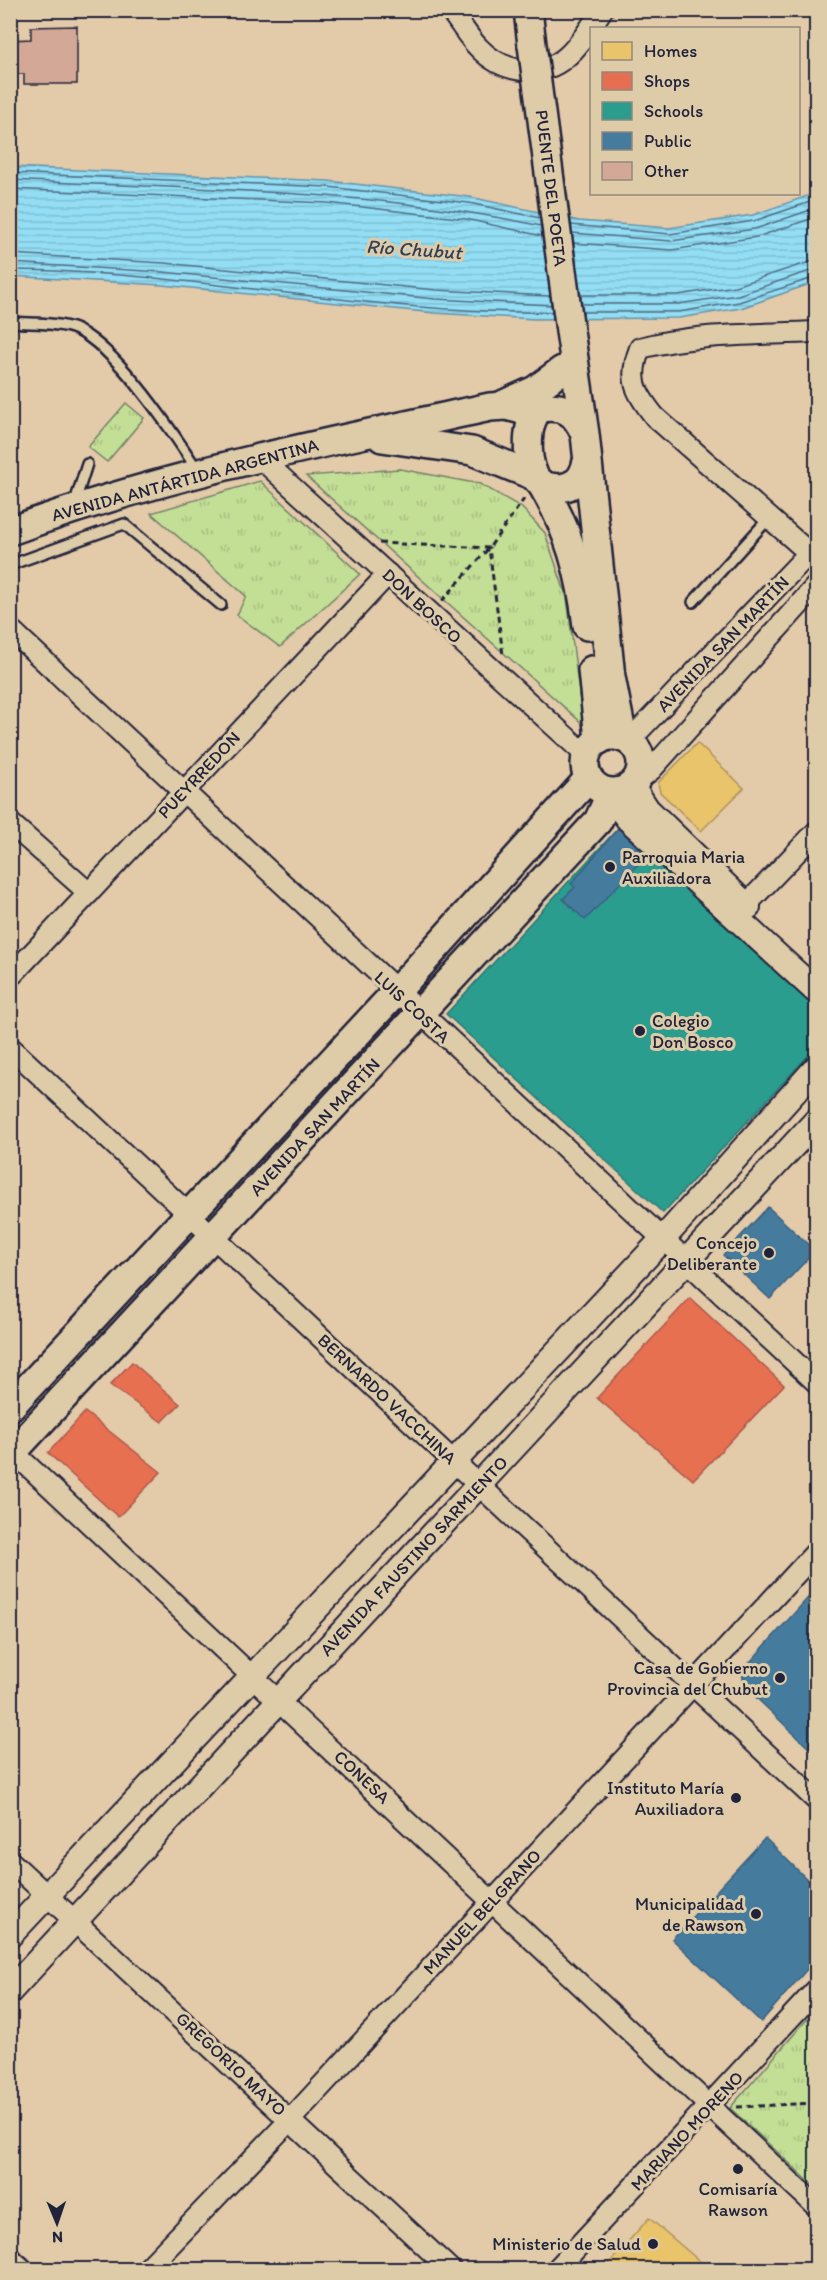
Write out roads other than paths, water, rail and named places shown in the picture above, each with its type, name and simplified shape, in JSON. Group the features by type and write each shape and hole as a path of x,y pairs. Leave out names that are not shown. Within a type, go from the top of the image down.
{"main road":[{"name":"PUENTE DEL POETA","path":"528,10 570,338 585,434"},
{"path":"570,338 562,370 537,411 529,434 538,481 566,529 573,550 583,594 613,767"},
{"path":"500,407 535,390 562,370"},
{"name":"AVENIDA ANTÁRTIDA ARGENTINA","path":"10,531 73,508 258,456 500,407 537,411"},
{"path":"537,411 563,407 577,418 585,434 610,677 613,767"},
{"name":"AVENIDA ANTÁRTIDA ARGENTINA","path":"360,435 472,451 538,481"},
{"path":"538,481 559,488 577,482 587,462"},
{"name":"AVENIDA SAN MARTÍN","path":"10,1407 396,992 613,767"},
{"name":"AVENIDA SAN MARTÍN","path":"12,1452 598,821 613,767"},
{"path":"10,2263 18,2270"}],"street":[{"path":"450,10 487,56 502,66 519,71 550,67 566,58 602,10"},
{"path":"814,553 655,417 641,399 633,380 633,367 640,348 668,341 727,336 816,333"},
{"name":"DON BOSCO","path":"258,456 507,684 613,767 647,809 816,970"},
{"name":"AVENIDA SAN MARTÍN","path":"613,767 814,553"},
{"name":"PUEYRREDON","path":"10,977 388,574"},
{"name":"AVENIDA SAN MARTÍN","path":"613,767 651,770 816,585"},
{"name":"LUIS COSTA","path":"10,629 816,1383"},
{"name":"DON BOSCO","path":"613,767 621,810 628,819 816,991"},
{"path":"10,823 89,893"},
{"path":"746,905 816,832"},
{"name":"BERNARDO VACCHINA","path":"10,1047 816,1800"},
{"name":"AVENIDA FAUSTINO SARMIENTO","path":"10,1935 662,1240 816,1068"},
{"name":"AVENIDA FAUSTINO SARMIENTO","path":"10,1991 77,1922 816,1122"},
{"name":"CONESA","path":"12,1452 493,1900 721,2107 816,2206"},
{"name":"MANUEL BELGRANO","path":"146,2270 291,2119 816,1552"},
{"name":"GREGORIO MAYO","path":"10,1861 291,2119 451,2270"},
{"name":"MARIANO MORENO","path":"556,2270 721,2107 816,1990"}],"lane":[{"path":"10,322 72,328 92,338 165,418 199,473"},
{"path":"73,508 87,464"},
{"path":"693,602 770,517"},
{"path":"10,565 124,524 221,605"}],"water":[{"name":"Río Chubut","path":"11,167 328,181 470,197 579,221 669,228 753,215 816,193 816,282 741,308 679,318 534,319 434,313 162,285 11,276"}],"place":[{"name":"Parroquia Maria Auxiliadora","path":"610,867"},
{"name":"Colegio Don Bosco","path":"640,1031"},
{"name":"Concejo Deliberante","path":"769,1253"},
{"name":"Casa de Gobierno Provincia del Chubut","path":"780,1678"},
{"name":"Instituto María Auxiliadora","path":"736,1798"},
{"name":"Municipalidad de Rawson","path":"756,1914"},
{"name":"Comisaría Rawson","path":"738,2169"},
{"name":"Ministerio de Salud","path":"653,2244"}]}
